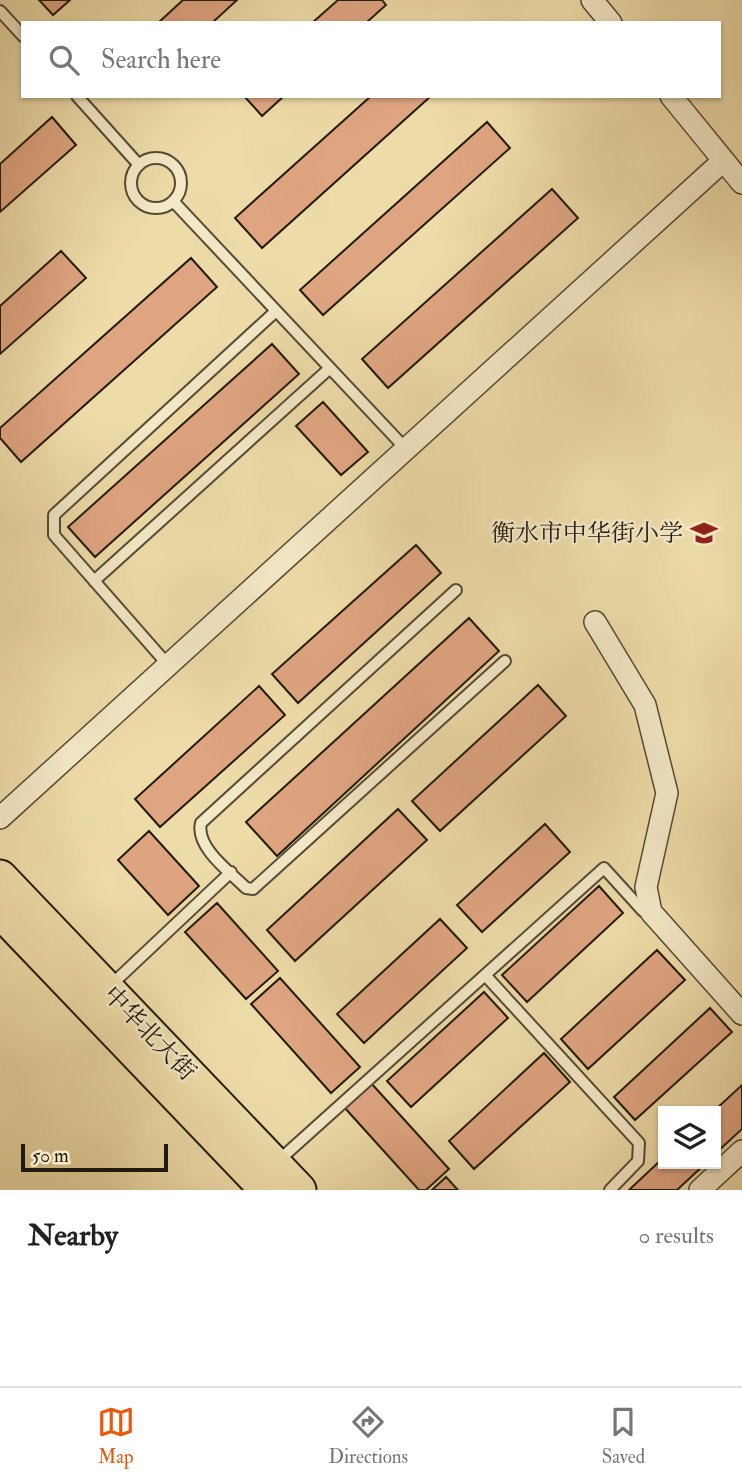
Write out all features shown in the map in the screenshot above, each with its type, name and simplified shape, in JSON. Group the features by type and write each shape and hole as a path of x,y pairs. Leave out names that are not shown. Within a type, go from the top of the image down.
{"main road":[{"name":"中华北大街","path":"0,877 107,988 271,1177"},
{"name":"中华北大街","path":"0,911 271,1177 299,1190"}],"street":[{"path":"592,0 609,21"},
{"path":"673,98 742,183"},
{"path":"0,818 723,161"},
{"path":"595,622 645,705 667,793 646,887 651,912 742,1013"},
{"path":"700,1190 742,1151"}],"lane":[{"path":"0,11 21,34"},
{"path":"79,98 139,166"},
{"path":"158,158 172,163 181,180 181,190 173,201 159,208 140,202 132,187 133,173 139,166 158,158"},
{"path":"173,201 406,449"},
{"path":"168,665 54,535 54,515 276,311"},
{"path":"94,581 330,368"},
{"path":"456,590 201,823 199,832 203,843 246,888 253,889 505,660"},
{"path":"271,1177 485,975 604,868 643,911 651,912"},
{"path":"107,988 231,872"},
{"path":"485,975 639,1143 638,1161 610,1190"}],"building":[{"path":"39,0 70,0 53,15"},
{"path":"183,0 237,0 214,21 160,21"},
{"path":"338,0 382,0 386,5 368,21 314,21"},
{"path":"246,98 282,98 262,116"},
{"path":"369,98 429,98 262,248 235,218"},
{"path":"52,117 76,145 0,212 0,164"},
{"path":"487,122 510,148 323,315 300,290"},
{"path":"552,189 578,218 388,388 362,359"},
{"path":"61,251 86,278 0,354 0,306"},
{"path":"191,258 217,287 21,462 0,438 0,428"},
{"path":"272,344 299,374 95,557 68,527"},
{"path":"323,402 368,452 341,475 296,426"},
{"path":"416,545 441,573 298,703 272,674"},
{"path":"469,618 499,651 277,856 246,822"},
{"path":"538,685 566,716 440,831 412,801"},
{"path":"259,686 285,715 160,827 135,799"},
{"path":"398,809 427,840 295,961 267,930"},
{"path":"545,824 570,852 482,932 457,905"},
{"path":"149,831 199,886 168,915 118,860"},
{"path":"599,886 623,913 527,1002 502,975"},
{"path":"217,903 278,971 246,999 185,932"},
{"path":"440,919 467,948 364,1043 337,1014"},
{"path":"657,950 685,980 588,1069 561,1039"},
{"path":"280,978 360,1067 331,1093 251,1004"},
{"path":"484,992 508,1018 411,1107 387,1081"},
{"path":"710,1008 732,1032 635,1120 614,1097"},
{"path":"544,1053 570,1082 474,1169 449,1141"},
{"path":"371,1083 449,1169 426,1190 419,1190 344,1107"},
{"path":"742,1085 742,1129 721,1148 721,1106"},
{"path":"658,1163 658,1169 700,1169 677,1190 629,1190"},
{"path":"446,1177 458,1190 432,1190"}],"place":[{"name":"衡水市中华街小学","path":"704,533"}]}
